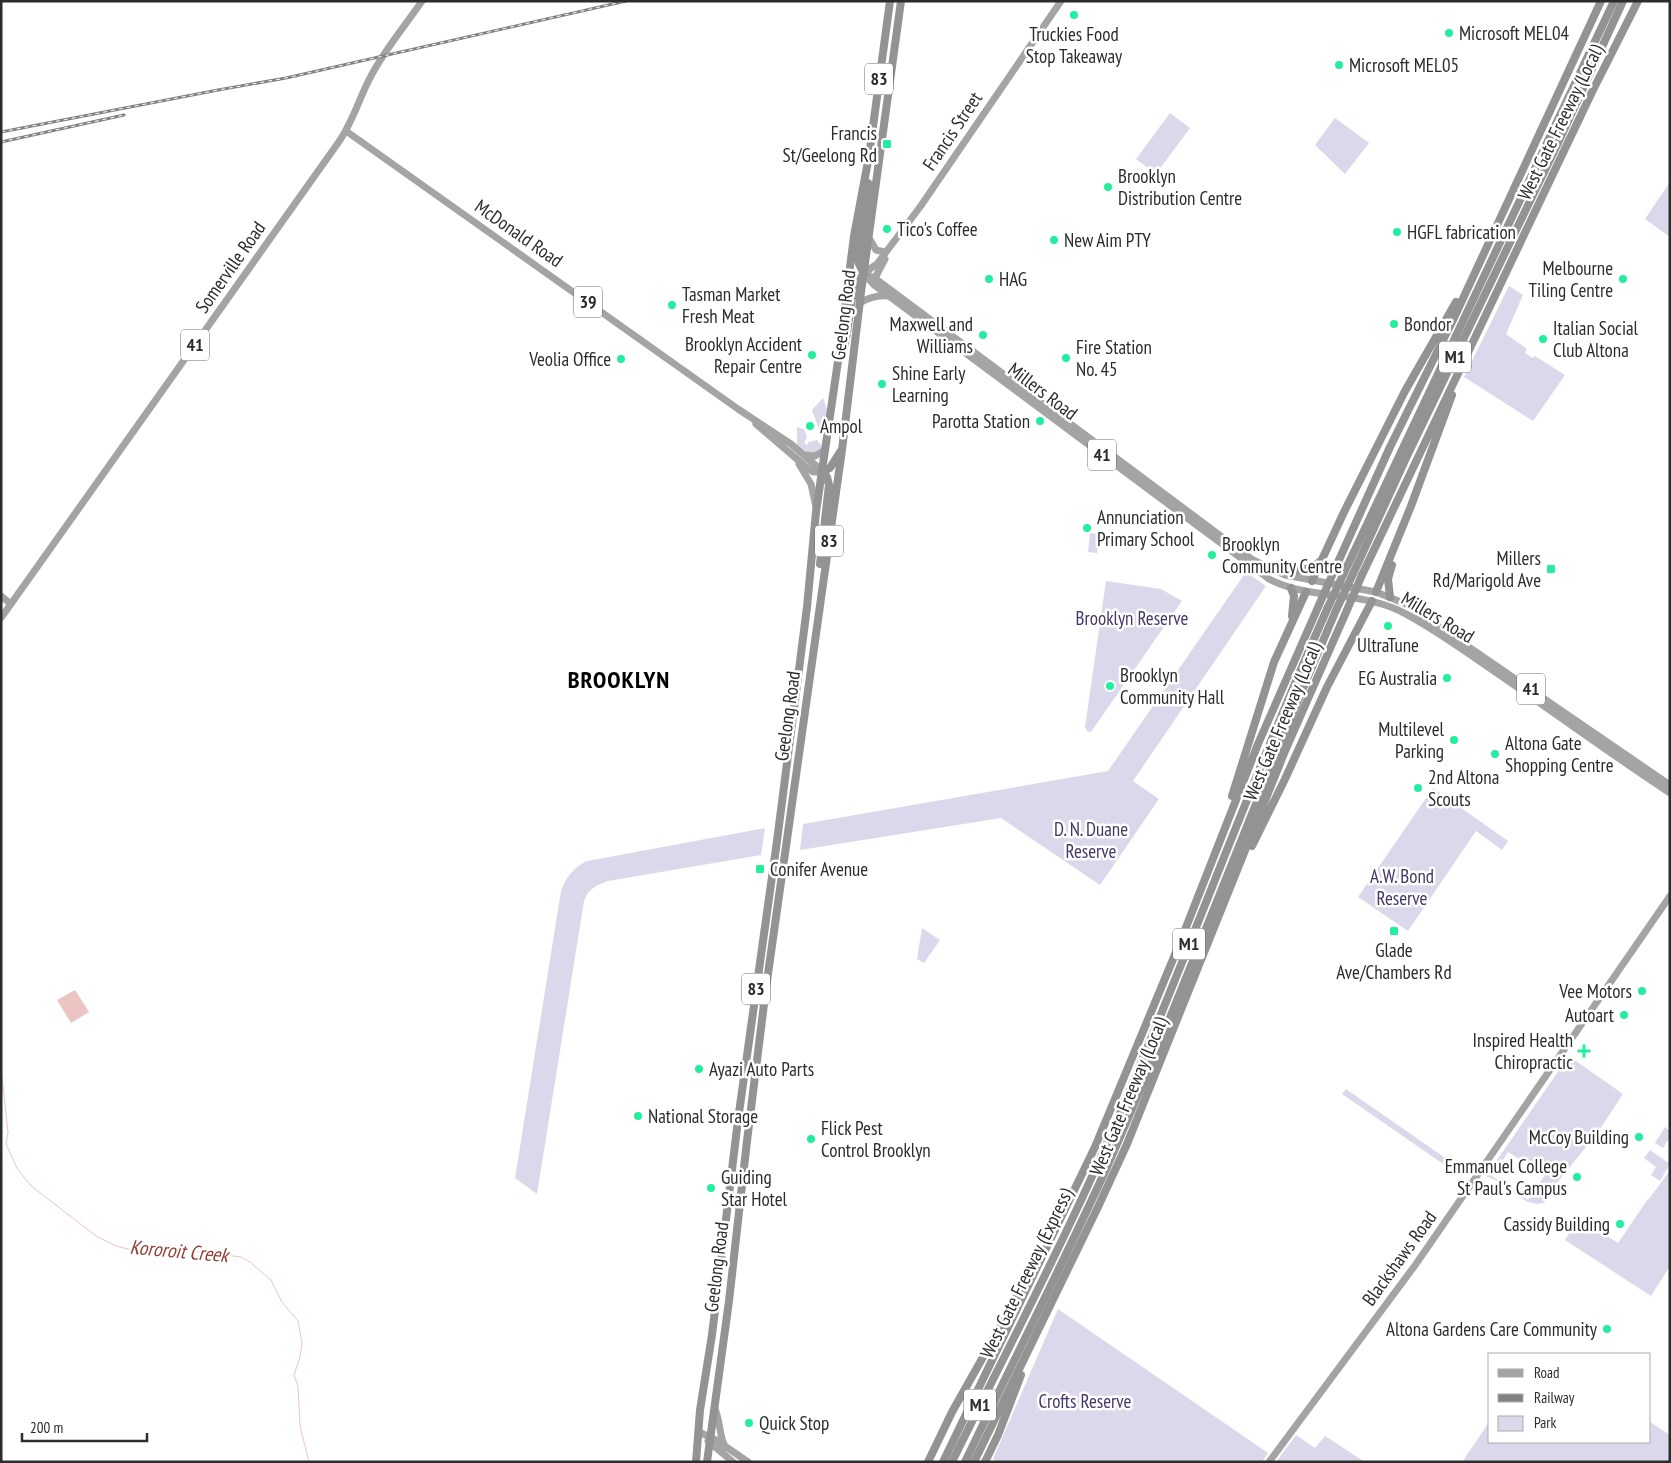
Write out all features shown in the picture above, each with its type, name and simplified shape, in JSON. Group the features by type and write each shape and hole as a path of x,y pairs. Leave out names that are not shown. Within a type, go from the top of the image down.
{"highway":[{"name":"Geelong Road","path":"698,1432 712,1335 737,1124 777,841 804,631 816,512 854,236 869,156 890,1"},
{"name":"Geelong Road","path":"710,1440 729,1301 766,988 842,450 901,1"},
{"name":"West Gate Freeway (Local)","path":"942,1462 1084,1172 1181,940 1258,744 1334,571 1390,447 1453,320 1601,1"},
{"name":"West Gate Freeway (Express)","path":"952,1462 1043,1279 1111,1133 1272,738 1328,607 1614,1"},
{"name":"West Gate Freeway (Express)","path":"965,1462 1107,1166 1169,1020 1267,773 1337,608 1391,490 1559,141 1623,1"},
{"name":"West Gate Freeway (Local)","path":"974,1462 1116,1167 1286,751 1362,575 1636,1"},
{"path":"838,361 848,336 854,286 864,274 858,264 858,257 869,156"},
{"path":"1312,581 1324,559 1344,512 1405,391 1487,246"},
{"path":"1376,592 1411,506 1468,353"},
{"path":"823,581 820,567 828,485 823,472 830,468 842,450"},
{"path":"1390,597 1388,579 1411,506"},
{"path":"1262,565 1296,571 1310,568 1324,559"},
{"path":"1291,588 1294,596 1291,623"},
{"path":"1216,851 1272,669 1279,649 1306,592"},
{"path":"1199,967 1219,929 1248,857 1286,779 1312,717 1372,601"},
{"path":"804,631 815,631"},
{"path":"737,1124 749,1124"},
{"path":"928,1462 952,1412 1084,1172"},
{"path":"984,1462 998,1434 1030,1347"},
{"name":"83","path":"696,1462 698,1432"},
{"name":"83","path":"708,1462 710,1440"}],"main road":[{"name":"Somerville Road","path":"1,618 346,131 371,76 382,57 422,1"},
{"name":"Francis Street","path":"893,244 1061,1"},
{"name":"McDonald Road","path":"346,131 747,415 791,444 823,472"},
{"path":"869,238 876,250 885,252"},
{"path":"864,274 877,264 893,244"},
{"path":"874,278 893,244"},
{"name":"Millers Road","path":"864,274 874,278 891,294 1262,575 1282,586 1306,592 1372,601 1406,614 1482,660 1670,784"},
{"name":"Millers Road","path":"864,274 873,284 891,294 1241,552 1262,565 1285,575 1376,592 1411,607 1482,660 1670,793"},
{"path":"860,303 867,298 891,294"},
{"name":"McDonald Road","path":"747,415 796,460 814,472 823,472"},
{"path":"786,451 791,444"},
{"path":"803,454 815,456 825,450"},
{"name":"39","path":"796,460 811,484 816,512"},
{"path":"1306,592 1312,581"},
{"path":"1372,601 1376,592"},
{"path":"1,596 11,604"},
{"name":"Blackshaws Road","path":"1268,1462 1416,1264 1670,896"},
{"path":"715,1409 718,1415 720,1435 725,1446"},
{"path":"698,1432 710,1440 733,1462"},
{"path":"710,1440 725,1446 748,1462"}],"green space":[{"path":"1170,113 1190,128 1156,174 1136,159"},
{"path":"1335,118 1369,143 1345,174 1315,145"},
{"path":"1670,182 1670,237 1645,219"},
{"path":"1509,286 1523,295 1506,334 1527,349 1525,353 1533,358 1535,356 1565,375 1533,421 1464,377"},
{"path":"823,398 828,412 824,434 819,429 812,410"},
{"path":"797,427 804,429 807,437 804,443 807,445 809,442 817,440 822,446 819,451 809,454 797,445"},
{"path":"1090,533 1099,534 1097,553 1088,552"},
{"name":"D. N. Duane Reserve","path":"1246,572 1266,586 1133,781 1159,799 1100,885 1001,818 800,850 803,824 1108,771"},
{"name":"Brooklyn Reserve","path":"1106,581 1161,589 1182,601 1091,732 1087,731 1085,727"},
{"name":"A.W. Bond Reserve","path":"1433,788 1508,841 1502,850 1476,831 1408,931 1358,897"},
{"path":"765,828 761,855 608,881 596,886 588,894 584,901 537,1194 515,1178 561,891 565,881 574,869 587,861"},
{"path":"922,928 940,940 924,963 917,959"},
{"path":"1573,1059 1623,1094 1598,1132 1557,1183 1544,1203 1536,1204 1526,1201 1486,1176 1566,1060","holes":["1508,1152 1545,1175 1528,1200 1492,1176 1498,1168 1496,1166 1500,1159 1503,1160"]},
{"path":"1346,1089 1451,1162 1449,1168 1342,1094"},
{"path":"1665,1127 1670,1131 1670,1141 1668,1140 1663,1148 1655,1143"},
{"path":"1650,1150 1670,1164 1660,1181 1651,1175 1656,1167 1644,1158"},
{"path":"1670,1170 1670,1266 1651,1296 1565,1240 1579,1218 1618,1243"},
{"name":"Crofts Reserve","path":"1058,1309 1268,1453 1262,1462 997,1462 993,1459"},
{"path":"1651,1423 1670,1435 1670,1462 1462,1462 1488,1424 1488,1443 1651,1443"},
{"path":"1296,1435 1315,1448 1325,1436 1365,1462 1276,1462"}],"shaded area":[{"path":"75,990 89,1012 71,1023 57,1000"}],"waterway":[{"name":"Kororoit Creek","path":"1,1067 8,1133 6,1144 17,1168 30,1185 96,1236 116,1246 132,1250 184,1250 241,1257 250,1262 271,1280 282,1302 298,1321 302,1343 294,1375 298,1386 300,1426 309,1462"}],"railway":[{"path":"1,132 286,78 626,1"},
{"path":"1,142 124,115"}],"place":[{"name":"Truckies Food Stop Takeaway","path":"1074,15"},
{"name":"Microsoft MEL04","path":"1449,33"},
{"name":"Microsoft MEL05","path":"1339,65"},
{"name":"Francis St/Geelong Rd","path":"887,144"},
{"name":"Brooklyn Distribution Centre","path":"1108,187"},
{"name":"Tico's Coffee","path":"887,229"},
{"name":"HGFL fabrication","path":"1397,232"},
{"name":"New Aim PTY","path":"1054,240"},
{"name":"HAG","path":"989,279"},
{"name":"Melbourne Tiling Centre","path":"1623,279"},
{"name":"Tasman Market Fresh Meat","path":"672,305"},
{"name":"Bondor","path":"1394,324"},
{"name":"Maxwell and Williams","path":"983,335"},
{"name":"Italian Social Club Altona","path":"1543,339"},
{"name":"Brooklyn Accident Repair Centre","path":"812,355"},
{"name":"Fire Station No. 45","path":"1066,358"},
{"name":"Veolia Office","path":"621,359"},
{"name":"Shine Early Learning","path":"882,384"},
{"name":"Parotta Station","path":"1040,421"},
{"name":"Ampol","path":"810,426"},
{"name":"Annunciation Primary School","path":"1087,528"},
{"name":"Brooklyn Community Centre","path":"1212,555"},
{"name":"Millers Rd/Marigold Ave","path":"1551,569"},
{"name":"UltraTune","path":"1388,626"},
{"name":"EG Australia","path":"1447,678"},
{"name":"Brooklyn Community Hall","path":"1110,686"},
{"name":"Multilevel Parking","path":"1454,740"},
{"name":"Altona Gate Shopping Centre","path":"1495,754"},
{"name":"2nd Altona Scouts","path":"1418,788"},
{"name":"Conifer Avenue","path":"760,869"},
{"name":"Glade Ave/Chambers Rd","path":"1394,931"},
{"name":"Vee Motors","path":"1642,991"},
{"name":"Autoart","path":"1624,1015"},
{"name":"Inspired Health Chiropractic","path":"1584,1051"},
{"name":"Ayazi Auto Parts","path":"699,1069"},
{"name":"National Storage","path":"638,1116"},
{"name":"McCoy Building","path":"1639,1137"},
{"name":"Flick Pest Control Brooklyn","path":"811,1139"},
{"name":"Emmanuel College St Paul's Campus","path":"1577,1177"},
{"name":"Guiding Star Hotel","path":"711,1188"},
{"name":"Cassidy Building","path":"1620,1224"},
{"name":"Altona Gardens Care Community","path":"1607,1329"},
{"name":"Quick Stop","path":"749,1423"}],"district":[{"name":"BROOKLYN","path":"619,680"}]}
